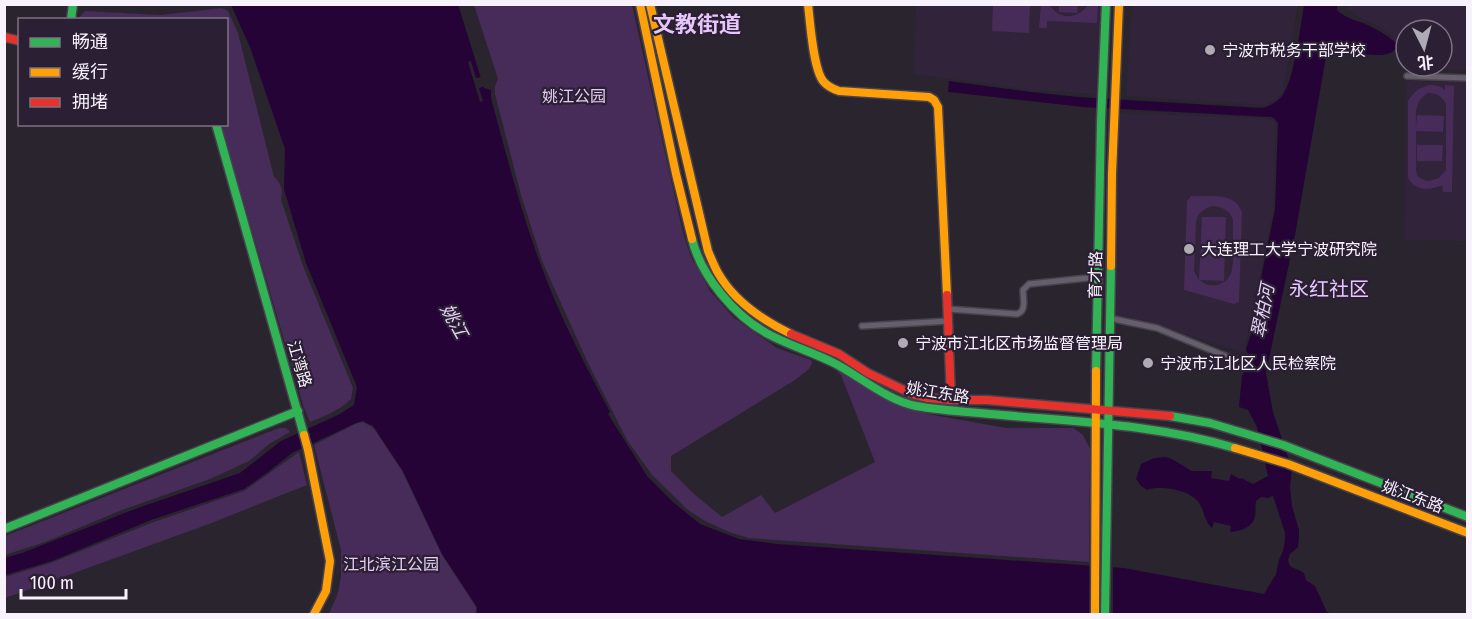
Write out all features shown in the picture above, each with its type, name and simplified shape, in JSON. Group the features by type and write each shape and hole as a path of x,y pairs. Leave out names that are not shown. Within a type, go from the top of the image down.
{"main road":[{"name":"姚江东路","path":"640,4 695,252 715,287 736,310 768,334 834,363 898,401 916,406 968,412 1164,431 1218,443 1288,465 1467,533"},
{"name":"姚江东路","path":"650,4 708,251 719,274 741,302 771,324 839,354 868,373 912,394 951,400 987,400 1159,414 1210,423 1283,445 1467,517"},
{"path":"808,4 817,70 821,80 830,88 839,91 929,97 938,107 951,400"},
{"name":"育才路","path":"1101,546 1095,408 1101,121 1106,4"},
{"name":"育才路","path":"1101,546 1107,424 1113,120 1119,4"},
{"name":"江湾路","path":"217,126 308,450 330,561 326,591 314,615"},
{"path":"4,529 298,411"},
{"path":"1095,615 1101,546"},
{"path":"1101,546 1105,615"}],"street":[{"path":"948,309 1017,314 1023,310 1023,290 1029,284 1097,277"},
{"path":"1108,318 1157,328 1228,357"},
{"path":"862,326 949,321"}],"shaded area":[{"path":"916,5 1101,5 1096,94 1033,90 914,74"},
{"name":"宁波市税务干部学校","path":"1132,5 1298,5 1282,95 1266,105 1126,96"},
{"path":"1345,5 1467,5 1467,70 1454,70 1454,18 1394,18 1394,39 1389,33 1346,8"},
{"path":"1406,81 1467,82 1467,241 1405,240"},
{"name":"大连理工大学宁波研究院","path":"1117,113 1262,118 1272,120 1276,124 1273,212 1244,353 1157,325 1111,318"}],"green space":[{"path":"1041,4 1050,5 1063,16 1079,13 1088,5 1098,5 1097,23 1047,21 1047,28 1039,28"},
{"name":"姚江公园","path":"474,5 632,5 683,233 691,257 710,291 733,317 777,348 811,360 809,369 795,380 671,456 671,471 694,494 722,517 761,495 775,513 875,462 841,375 837,371 839,369 892,402 928,414 1006,428 1073,428 1083,435 1090,449 1089,562 749,538 705,521 688,510 652,475 627,440 588,363 542,261 521,195 495,94 498,79"},
{"path":"993,5 1030,5 1029,33 992,31"},
{"path":"1059,5 1078,5 1077,13 1059,12"},
{"path":"222,8 228,11 238,33 274,177 281,187 281,200 303,266 353,388 351,399 347,403 310,422 221,126 228,126 228,18 79,18 85,11 160,15"},
{"path":"1445,85 1454,86 1452,192 1443,192 1442,185 1428,189 1419,188 1408,178 1408,101 1418,90 1427,86 1439,86 1445,90","holes":["1428,93 1441,97 1446,104 1446,170 1439,178 1427,181 1417,175 1416,131 1443,132 1444,116 1417,115 1416,127 1416,112 1418,104"]},
{"path":"1417,145 1443,145 1442,161 1417,161"},
{"path":"1191,196 1213,196 1228,198 1239,206 1242,213 1239,302 1234,304 1184,290 1187,201","holes":["1213,206 1228,211 1232,217 1233,262 1227,279 1224,282 1212,285 1200,280 1224,281 1226,217 1202,217 1199,280 1194,271 1196,222 1204,209"]},
{"name":"江北滨江公园","path":"363,422 375,430 402,471 442,555 476,607 475,614 329,614 338,593 341,576 341,550 314,445"},
{"path":"279,428 286,428 290,432 269,444 249,461 210,479 5,555 5,536"},
{"path":"299,452 307,485 209,524 5,598 5,577 53,562 151,523 244,491"}],"water":[{"path":"458,4 484,88 491,90 504,148 534,247 566,326 610,412 608,414 647,476 673,502 700,524 739,539 777,544 1124,568 1264,594 1276,574 1285,540 1285,533 1273,496 1261,497 1256,501 1253,521 1242,530 1230,532 1231,526 1214,522 1212,528 1199,503 1189,495 1167,488 1147,490 1136,479 1141,464 1154,458 1165,457 1192,471 1212,471 1211,478 1229,481 1231,474 1253,484 1268,476 1257,427 1248,410 1239,407 1242,375 1247,369 1249,356 1246,349 1255,322 1275,209 1278,123 1270,117 1083,107 948,92 949,81 1078,97 1262,108 1278,100 1287,88 1294,65 1304,5 1337,5 1337,10 1343,15 1372,27 1394,42 1394,50 1380,55 1334,48 1327,51 1295,235 1266,373 1273,412 1292,469 1290,486 1292,506 1299,537 1298,547 1290,554 1289,564 1304,573 1306,580 1315,586 1327,612 1332,614 477,614 477,607 442,554 403,471 373,426 363,421 292,453 244,489 151,520 52,561 5,575 4,558 240,473 281,441 338,415 354,405 357,387 306,263 284,189 285,149 250,47 231,5"}],"pier":[{"path":"471,61 476,78 482,77 485,86 479,88 483,101 480,102 468,62"},
{"path":"1090,563 1113,564 1113,614 1090,614"}],"traffic: fast":[{"path":"71,18 73,4"},
{"path":"1096,371 1101,121 1106,4"},
{"path":"217,126 304,435"},
{"path":"692,239 696,253 711,281 744,318 770,335 836,364 885,394 905,403 948,410 1148,429 1235,448"},
{"path":"1105,614 1111,266"},
{"path":"4,529 298,411"},
{"path":"1170,416 1210,423 1283,445 1468,517"}],"traffic: slow":[{"path":"640,4 692,239"},
{"path":"650,4 708,251 718,273 740,301 759,316 791,334"},
{"path":"808,4 812,44 820,75 826,84 839,91 929,97 938,107 947,295"},
{"path":"1111,266 1112,174 1119,4"},
{"path":"1095,614 1096,371"},
{"path":"304,435 330,561 326,591 314,614"},
{"path":"1235,448 1288,464 1468,533"}],"traffic: jam":[{"path":"4,37 18,40"},
{"path":"947,295 951,400"},
{"path":"791,334 839,354 868,373 912,394 928,398 987,400 1170,416"}],"place":[{"name":"宁波市税务干部学校","path":"1210,50"},
{"name":"大连理工大学宁波研究院","path":"1189,249"},
{"name":"宁波市江北区市场监督管理局","path":"903,343"},
{"name":"宁波市江北区人民检察院","path":"1148,363"}],"district":[{"name":"文教街道","path":"697,24"},
{"name":"永红社区","path":"1329,289"}],"water label":[{"name":"翠柏河","path":"1263,311"},
{"name":"姚江","path":"454,321"}]}
